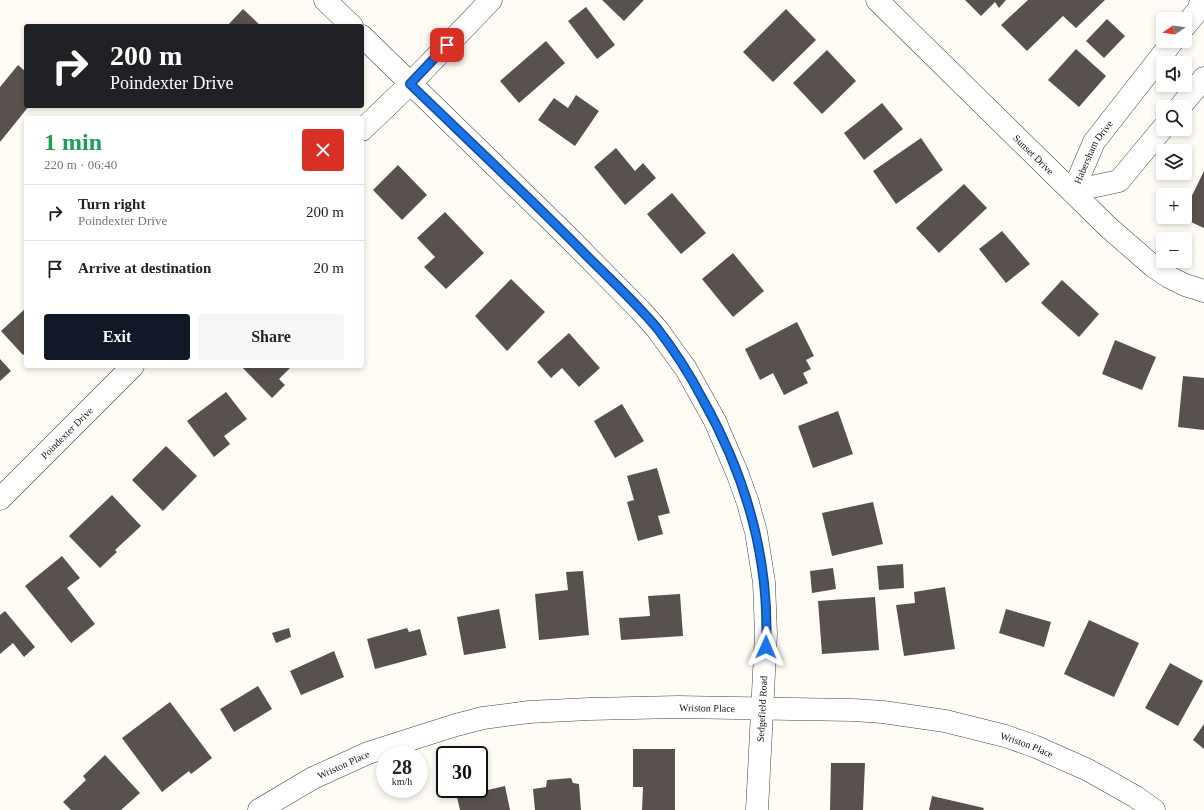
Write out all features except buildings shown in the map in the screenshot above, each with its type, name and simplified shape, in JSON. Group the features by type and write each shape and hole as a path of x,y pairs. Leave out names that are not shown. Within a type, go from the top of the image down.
{"street":[{"path":"325,0 350,24"},
{"path":"364,128 410,84 491,0"},
{"name":"Sunset Drive","path":"877,0 1108,227 1154,267 1185,285 1204,291"},
{"path":"1192,18 1199,9 1201,0"},
{"name":"Sedgefield Road","path":"364,38 565,234 640,310 657,329 686,369 715,420 738,475 756,532 764,582 766,634 757,810"},
{"name":"Habersham Drive","path":"1072,191 1094,142 1168,48"},
{"path":"1186,100 1204,78"},
{"name":"Habersham Drive","path":"1072,191 1119,181 1156,136"},
{"name":"Poindexter Drive","path":"0,499 131,368"},
{"name":"Wriston Place","path":"259,810 313,778 368,753 456,724 483,718 529,712 678,707 852,710 883,712 945,721 1005,736 1034,746 1088,770 1136,797 1154,810"}],"route":[{"path":"447,45 410,84 565,234 640,310 657,329 686,369 715,420 738,475 756,532 764,582 766,647"}]}
